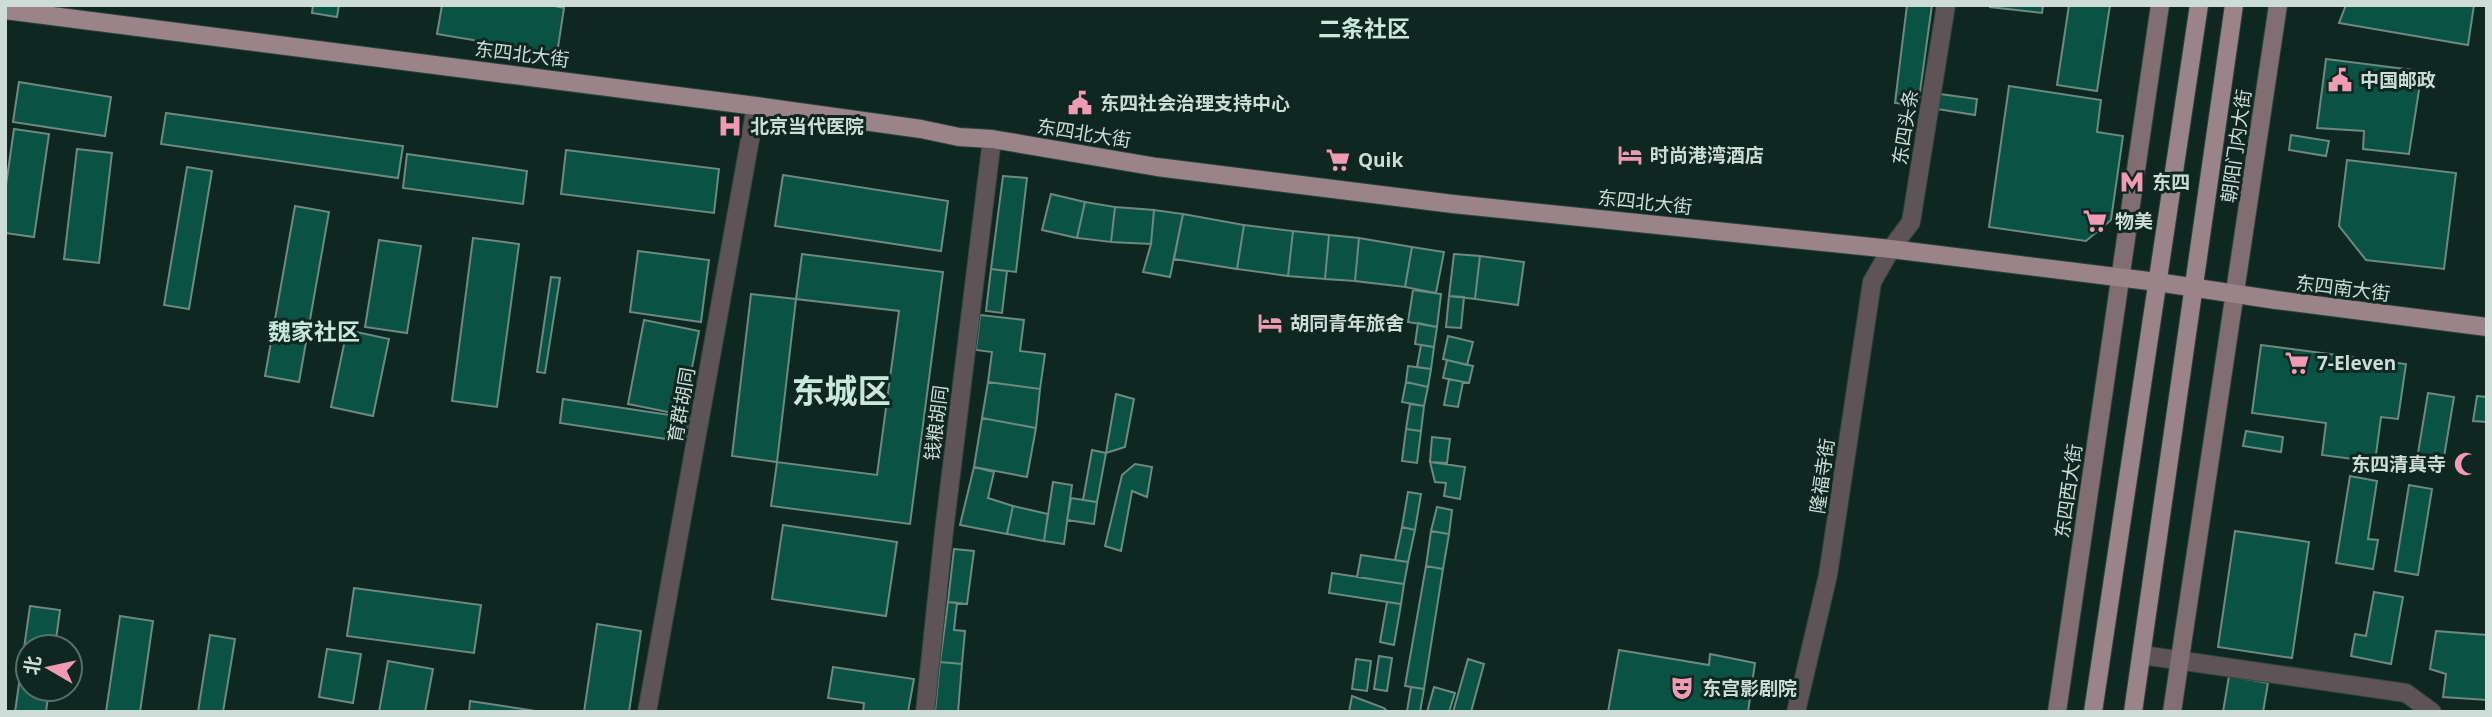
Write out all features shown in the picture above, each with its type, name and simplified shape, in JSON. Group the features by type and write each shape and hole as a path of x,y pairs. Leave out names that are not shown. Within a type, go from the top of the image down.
{"main road":[{"path":"2093,712 2199,5"},
{"name":"朝阳门内大街","path":"2195,287 2234,5"},
{"name":"东四北大街","path":"5,10 756,106 921,129 959,137 992,139 1157,167 1453,204 1891,249 2195,287"},
{"path":"2133,712 2195,287"},
{"name":"东四南大街","path":"2195,287 2487,327"}],"street":[{"name":"东四头条","path":"1891,249 1911,222 1946,5"},
{"path":"2120,277 2160,5"},
{"name":"朝阳门内大街","path":"2235,294 2278,5"},
{"name":"育群胡同","path":"647,712 756,106"},
{"name":"钱粮胡同","path":"925,712 944,531 992,139"},
{"name":"隆福寺街","path":"1797,712 1828,575 1872,282 1891,249"},
{"name":"东四西大街","path":"2057,712 2120,277"},
{"path":"2172,712 2235,294"},
{"path":"2142,655 2406,693 2431,712"}],"building":[{"path":"313,5 339,5 337,17 312,13"},
{"path":"442,5 550,5 564,8 557,54 437,34"},
{"path":"1907,5 1932,5 1918,106 1895,103"},
{"path":"1990,5 2043,5 2042,13"},
{"path":"2069,5 2110,5 2097,91 2057,85"},
{"path":"2346,5 2474,5 2468,45 2339,23"},
{"path":"2326,59 2422,71 2409,154 2363,149 2364,131 2317,128"},
{"path":"19,82 111,97 105,136 13,122"},
{"path":"2009,86 2101,100 2097,132 2123,136 2111,220 2086,241 1989,227"},
{"path":"1940,94 1977,99 1975,115 1937,109"},
{"path":"166,113 403,146 398,178 161,144"},
{"path":"14,129 49,134 34,237 5,233 5,192"},
{"path":"2291,135 2329,141 2326,156 2289,150"},
{"path":"77,149 112,153 99,263 64,259"},
{"path":"566,150 719,169 714,213 561,194"},
{"path":"407,154 527,171 523,204 403,188"},
{"path":"2347,160 2456,173 2444,269 2366,260 2339,226"},
{"path":"187,167 212,171 189,309 164,305"},
{"path":"783,175 948,201 941,251 775,226"},
{"path":"1003,176 1027,178 1016,272 991,269"},
{"path":"1051,194 1085,202 1077,238 1042,230"},
{"path":"1085,202 1115,207 1111,242 1077,238"},
{"path":"295,206 329,212 299,382 265,376"},
{"path":"1115,207 1154,210 1151,244 1111,242"},
{"path":"1154,210 1183,214 1170,277 1143,272 1151,244"},
{"path":"1183,214 1244,225 1237,269 1174,259"},
{"path":"1244,225 1293,231 1288,276 1237,269"},
{"path":"1293,231 1329,235 1325,279 1288,276"},
{"path":"1329,235 1359,238 1355,281 1325,279"},
{"path":"473,238 519,244 497,407 452,401"},
{"path":"1359,238 1412,247 1405,287 1355,281"},
{"path":"379,240 421,246 407,333 365,327"},
{"path":"1412,247 1444,252 1436,293 1405,287"},
{"path":"638,251 709,260 701,322 630,312"},
{"path":"802,254 943,272 910,524 771,506 777,462 877,475 899,311 796,299"},
{"path":"1454,254 1480,256 1475,299 1449,296"},
{"path":"1480,256 1524,262 1518,305 1475,299"},
{"path":"991,269 1007,271 1002,313 986,311"},
{"path":"551,277 560,278 545,373 537,372"},
{"path":"1413,290 1441,294 1437,327 1408,322"},
{"path":"751,294 796,299 777,462 732,456"},
{"path":"1449,296 1464,297 1461,328 1446,327"},
{"path":"980,315 1024,320 1020,351 1045,354 1040,389 988,382 992,352 976,350"},
{"path":"644,320 699,331 683,415 628,404"},
{"path":"1418,323 1437,327 1434,347 1415,344"},
{"path":"347,330 389,339 373,416 331,407"},
{"path":"1448,336 1473,342 1467,365 1443,359"},
{"path":"1421,345 1434,347 1431,369 1417,367"},
{"path":"2261,345 2406,364 2398,419 2381,417 2375,462 2322,455 2326,423 2252,413"},
{"path":"1447,360 1473,366 1469,383 1443,378"},
{"path":"1408,366 1431,369 1428,387 1406,382"},
{"path":"1449,379 1463,382 1458,407 1444,405"},
{"path":"988,382 1040,389 1036,428 982,418"},
{"path":"1406,382 1428,387 1424,406 1402,402"},
{"path":"2428,393 2454,397 2442,469 2416,465"},
{"path":"1116,394 1134,399 1125,447 1106,453"},
{"name":"东四清真寺","path":"2477,396 2487,397 2487,422 2473,421"},
{"path":"563,399 690,418 686,442 560,423"},
{"path":"1410,404 1424,406 1421,431 1406,429"},
{"path":"982,418 1036,428 1027,477 974,467"},
{"path":"1406,429 1421,431 1417,463 1402,461"},
{"path":"2246,431 2283,437 2281,452 2243,446"},
{"path":"1432,437 1450,439 1447,463 1430,462"},
{"path":"1092,450 1106,453 1097,502 1083,500"},
{"path":"1430,462 1465,467 1460,499 1444,496 1446,483 1435,482"},
{"path":"1135,464 1152,467 1147,497 1132,491 1121,551 1105,546 1122,475"},
{"path":"974,467 994,472 988,498 1013,506 1007,534 960,525"},
{"path":"2350,476 2377,481 2368,539 2378,540 2373,569 2336,563"},
{"path":"1053,482 1072,485 1064,544 1044,541"},
{"path":"2409,485 2432,489 2418,575 2395,571"},
{"path":"1408,492 1421,494 1415,530 1402,527"},
{"path":"1071,498 1097,502 1094,524 1067,520"},
{"path":"1013,506 1048,514 1044,541 1007,534"},
{"path":"1437,507 1452,510 1449,534 1431,531"},
{"path":"783,525 897,542 886,616 772,599"},
{"path":"1402,527 1415,530 1408,562 1395,560"},
{"path":"1431,531 1449,534 1443,569 1426,566"},
{"path":"2235,531 2309,542 2292,658 2218,647"},
{"path":"954,549 974,551 967,604 948,602"},
{"path":"1361,555 1408,562 1404,584 1357,577"},
{"path":"1426,566 1443,569 1424,689 1405,686"},
{"path":"1332,573 1404,584 1401,604 1329,593"},
{"path":"354,588 481,605 474,653 347,636"},
{"path":"2374,592 2403,597 2391,664 2351,656 2355,634 2366,636"},
{"path":"948,602 957,603 954,630 965,631 962,664 940,662"},
{"path":"1387,602 1401,604 1394,645 1380,642"},
{"path":"30,606 60,610 57,633 26,633"},
{"path":"120,616 153,621 140,712 106,712"},
{"path":"597,624 641,631 629,712 584,712"},
{"path":"2436,631 2487,635 2487,700 2443,697 2446,674 2430,669"},
{"path":"210,635 235,639 223,712 198,712"},
{"path":"327,649 361,654 353,703 319,697"},
{"name":"东宫影剧院","path":"1619,650 1709,665 1710,654 1755,663 1748,712 1608,712"},
{"path":"1379,656 1392,658 1387,691 1374,689"},
{"path":"1356,659 1371,661 1367,691 1352,689"},
{"path":"1468,659 1484,664 1471,712 1453,712"},
{"path":"388,661 433,669 425,712 379,712"},
{"path":"940,662 962,664 958,712 935,712"},
{"path":"833,667 914,679 908,712 863,712 864,703 828,698"},
{"path":"2229,676 2268,683 2263,712 2223,712"},
{"path":"1411,687 1424,689 1420,712 1407,711"},
{"path":"1434,687 1455,693 1449,712 1427,712"},
{"path":"1352,696 1384,708 1388,712 1349,712"},
{"path":"470,701 542,712 469,712"},
{"path":"16,703 47,703 46,712 15,712"}],"place":[{"name":"中国邮政","path":"2340,80"},
{"name":"东四社会治理支持中心","path":"1080,103"},
{"name":"北京当代医院","path":"730,126"},
{"name":"时尚港湾酒店","path":"1630,155"},
{"name":"Quik","path":"1338,160"},
{"name":"东四","path":"2132,182"},
{"name":"物美","path":"2095,221"},
{"name":"胡同青年旅舍","path":"1270,323"},
{"name":"7-Eleven","path":"2297,363"},
{"name":"东四清真寺","path":"2466,464"},
{"name":"东宫影剧院","path":"1682,688"}],"district":[{"name":"二条社区","path":"1364,29"},
{"name":"魏家社区","path":"314,332"},
{"name":"东城区","path":"841,391"}]}
